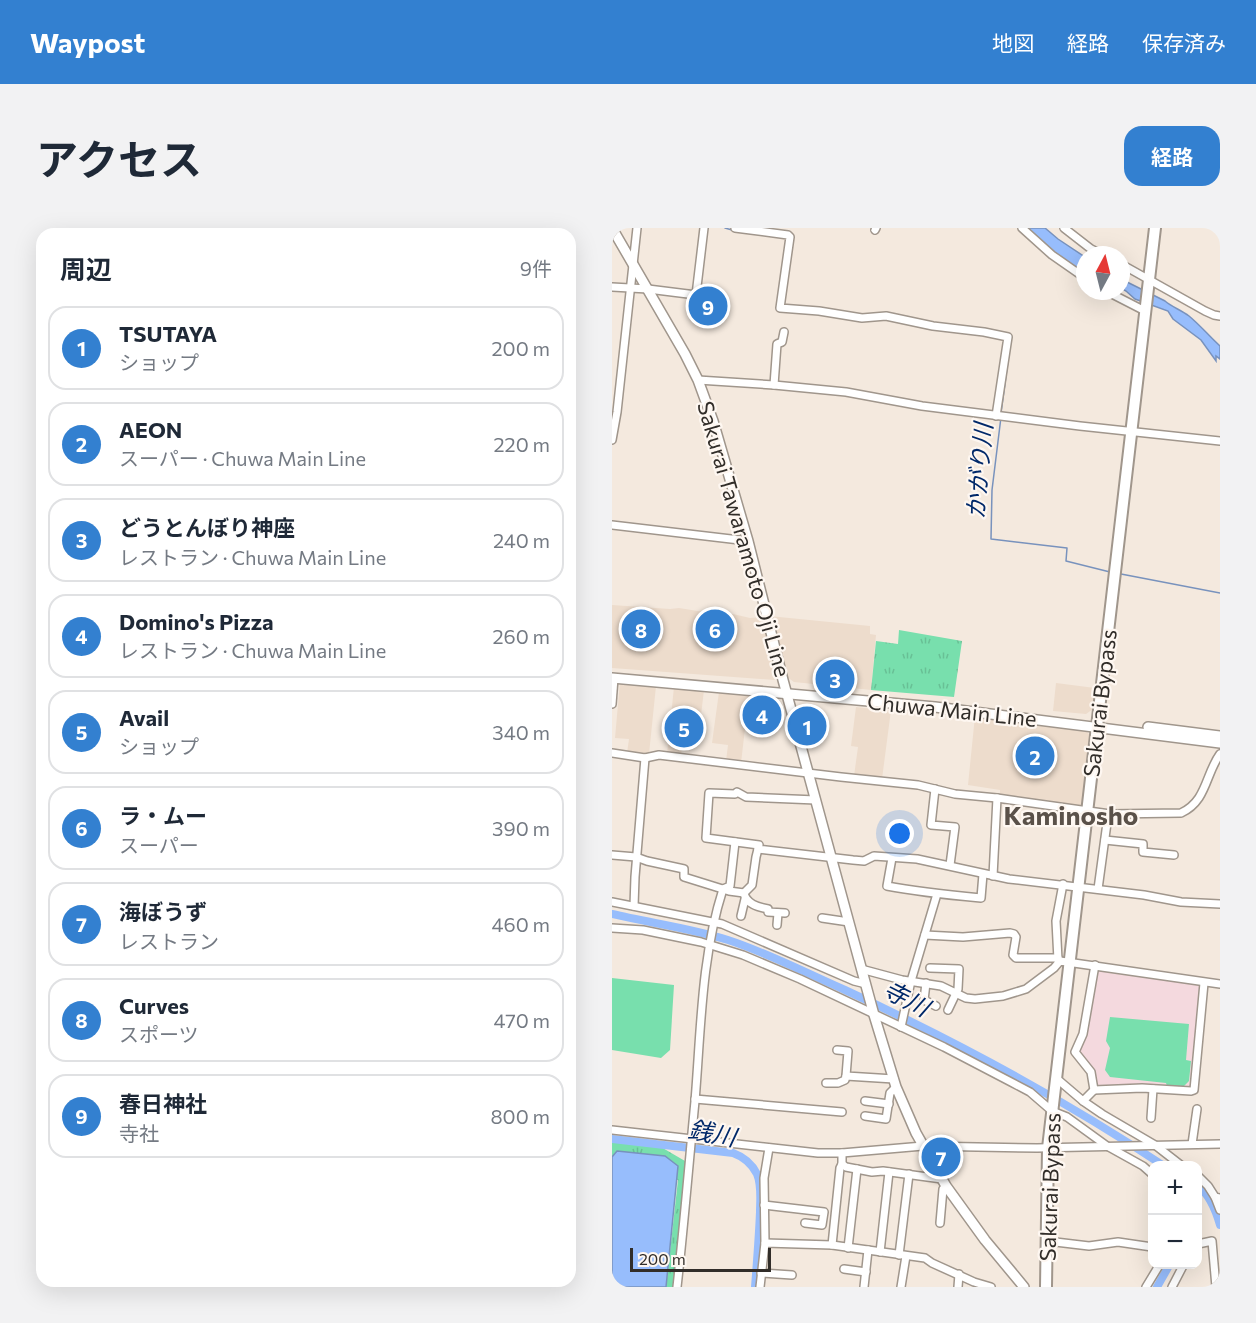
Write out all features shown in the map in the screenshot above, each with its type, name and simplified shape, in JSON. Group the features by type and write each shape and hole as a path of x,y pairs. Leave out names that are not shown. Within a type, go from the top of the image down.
{"highway":[{"name":"Sakurai Bypass","path":"1046,1287 1048,1148 1056,1079 1062,960 1078,886 1155,228"}],"main road":[{"name":"Sakurai Tawaramoto Oji Line","path":"612,228 685,354 698,380 713,421 748,542 873,1013 895,1083 923,1146 944,1182 985,1240 1024,1287"},
{"name":"Chuwa Main Line","path":"613,676 786,690 1220,736"},
{"name":"Chuwa Main Line","path":"1097,724 1220,743"}],"street":[{"path":"612,440 637,228"},
{"path":"612,286 696,295 704,228"},
{"path":"735,228 790,237 780,308 862,318 886,316 933,326 1008,337 996,416"},
{"path":"1022,228 1052,255 1076,272"},
{"path":"1064,228 1087,246"},
{"path":"1130,270 1148,283 1220,316"},
{"path":"1128,300 1146,307"},
{"path":"774,385 777,344 782,342 784,332"},
{"path":"698,380 846,392 922,406 996,416 1220,441"},
{"path":"612,525 748,542"},
{"path":"612,704 613,676"},
{"path":"612,753 645,758 659,755 918,784 955,794 1110,814 1180,813 1189,809 1202,792 1220,754"},
{"path":"634,906 645,758"},
{"path":"935,789 931,825 955,827 950,865"},
{"path":"741,916 744,896 752,885 759,846 706,838 709,793 735,794 737,792 746,797 816,800"},
{"path":"993,876 997,798"},
{"path":"1098,889 1110,814"},
{"path":"1105,840 1143,844 1143,852 1174,855"},
{"path":"677,1287 708,950 723,889 729,886 735,842"},
{"path":"758,849 864,861 874,856 927,860 993,876 1144,895 1181,902 1220,904"},
{"path":"612,855 636,857 684,869 684,877 744,896 748,903 768,909 768,912 781,913 777,925"},
{"path":"892,858 887,886 981,898 983,874"},
{"path":"1062,960 1056,921 1063,884"},
{"path":"902,1024 911,981 937,894"},
{"path":"612,902 728,927 867,986"},
{"path":"822,918 849,922"},
{"path":"612,928 643,930 710,944 763,963 902,1024 1030,1092 1052,1109 1148,1170"},
{"path":"925,935 963,937 1010,933 1016,937 1013,956 1016,958 1062,960 1108,969 1220,984"},
{"path":"861,969 902,980 941,986 966,998 975,999 1015,993 1026,989 1062,960"},
{"path":"1094,1090 1090,1072 1075,1052 1083,1034 1095,965"},
{"path":"930,968 959,969 958,989 948,1010"},
{"path":"926,983 924,1000 936,1006"},
{"path":"1083,1101 1094,1090 1194,1090 1204,983"},
{"path":"826,1083 838,1083 846,1077 848,1051 837,1050"},
{"path":"846,1077 895,1083 890,1093 886,1119 865,1116"},
{"path":"1056,1079 1083,1101 1175,1161"},
{"path":"1151,1118 1153,1089"},
{"path":"695,1099 842,1112"},
{"path":"865,1101 889,1104"},
{"path":"1192,1144 1197,1109"},
{"path":"612,1130 690,1145 842,1153 923,1146 1048,1148 1220,1144"},
{"path":"760,1287 765,1243 764,1178 769,1148"},
{"path":"832,1245 842,1153"},
{"path":"842,1164 846,1167 872,1172 909,1174 944,1182 940,1223"},
{"path":"848,1248 857,1169"},
{"path":"880,1252 889,1172"},
{"path":"901,1287 909,1174"},
{"path":"1202,1181 1217,1198 1220,1210"},
{"path":"764,1205 824,1212 822,1225 805,1223"},
{"path":"1047,1241 1089,1246 1118,1242 1148,1246"},
{"path":"1202,1243 1212,1241 1216,1287"},
{"path":"765,1243 832,1245 925,1258 959,1275 991,1287"},
{"path":"864,1287 868,1250"},
{"path":"844,1269 866,1272"},
{"path":"1146,1287 1157,1269"},
{"path":"1172,1287 1182,1269"},
{"path":"761,1273 792,1275"},
{"path":"958,1287 959,1275"}],"shaded area":[{"path":"612,605 679,608 750,618 762,617 779,677 774,680 612,668"},
{"path":"769,616 870,626 870,634 876,635 871,690 794,682 787,677"},
{"path":"620,682 656,686 649,754 627,753 629,739 615,738"},
{"path":"1056,683 1095,688 1093,709 1086,714 1053,711"},
{"path":"674,687 704,690 698,740 683,738 681,755 667,754"},
{"path":"719,692 749,694 741,763 726,761 728,745 712,743"},
{"path":"856,707 891,710 882,779 854,776 858,747 851,746"},
{"path":"975,716 1085,730 1090,735 1082,807 1000,797 1000,790 968,785"},
{"path":"1098,970 1202,985 1192,1087 1189,1089 1120,1088 1097,1085 1079,1049"}],"green space":[{"path":"899,630 962,641 954,697 871,690 876,641 898,644"},
{"path":"612,978 674,985 670,1050 661,1058 612,1050"},
{"path":"1110,1017 1189,1024 1186,1060 1191,1061 1189,1081 1183,1087 1110,1077 1105,1070 1110,1048 1106,1041"},
{"path":"612,1142 661,1147 685,1161 686,1179 673,1287 666,1287 678,1180 612,1157"}],"water":[{"path":"1028,228 1045,228 1076,251 1076,268 1062,259"},
{"path":"1130,284 1189,316 1220,346 1220,359 1216,356 1216,361 1201,340 1173,319 1168,311 1135,299 1130,295"},
{"path":"617,1151 665,1156 678,1166 666,1287 612,1287 612,1157"}],"waterway":[{"name":"かがり川","path":"725,228 732,230"},
{"name":"かがり川","path":"907,324 929,329"},
{"name":"かがり川","path":"1001,413 1010,346"},
{"name":"かがり川","path":"1001,417 992,490 991,539 1067,548 1066,561 1110,572"},
{"name":"かがり川","path":"1121,574 1220,593"},
{"name":"寺川","path":"612,914 728,940 845,990 1008,1072 1087,1117 1156,1161"},
{"name":"銭川","path":"612,1139 733,1153 750,1164 760,1183 755,1287"},
{"path":"1202,1190 1209,1199 1220,1225"},
{"path":"1157,1287 1167,1269"}],"place":[{"name":"春日神社","path":"708,306"},
{"name":"Curves","path":"641,629"},
{"name":"ラ・ムー","path":"715,629"},
{"name":"どうとんぼり神座","path":"835,679"},
{"name":"Domino's Pizza","path":"762,715"},
{"name":"TSUTAYA","path":"807,726"},
{"name":"Avail","path":"684,728"},
{"name":"AEON","path":"1035,756"},
{"name":"海ぼうず","path":"941,1157"}],"district":[{"name":"Kaminosho","path":"1071,816"}]}
